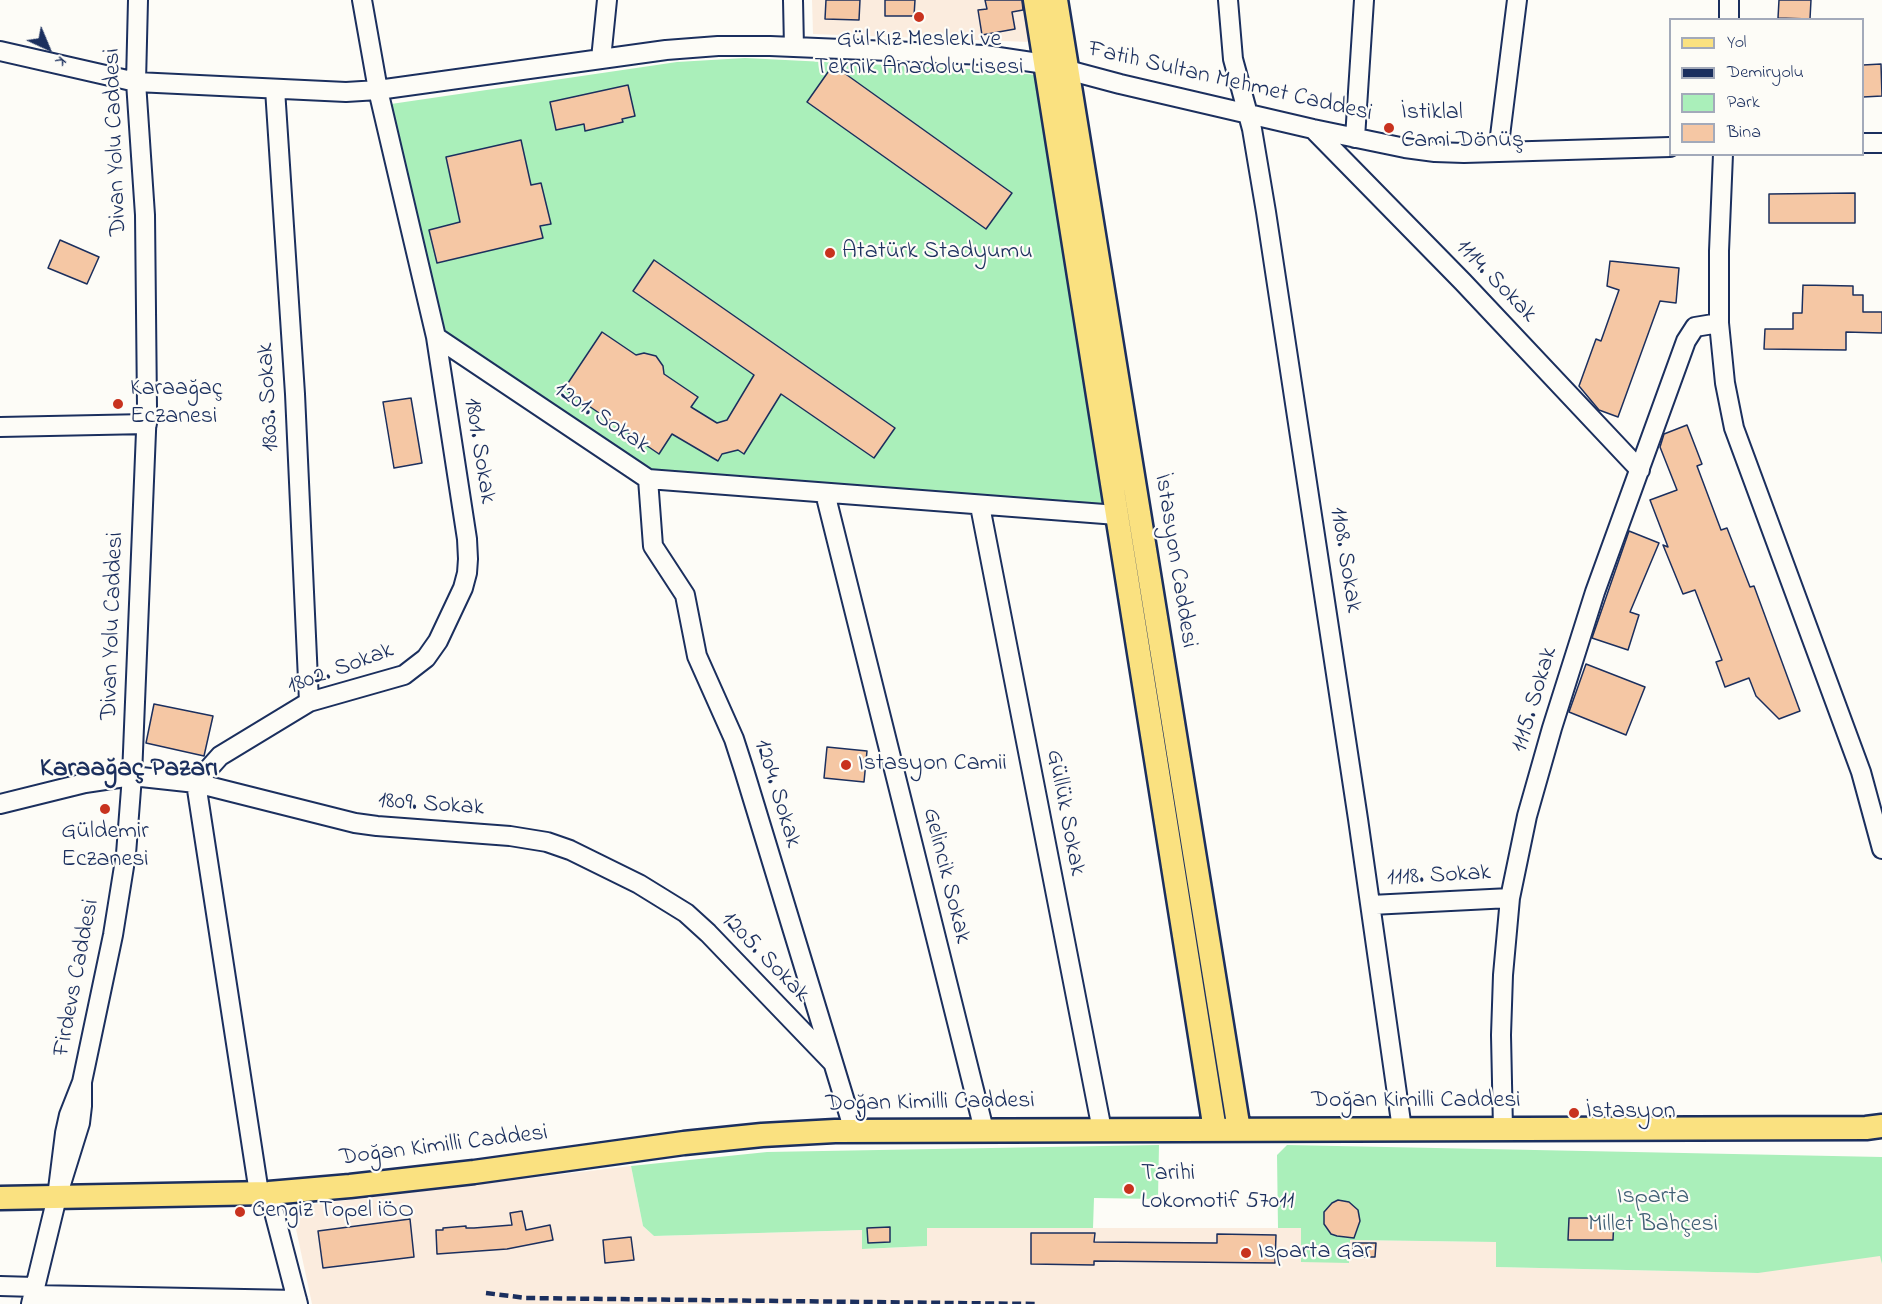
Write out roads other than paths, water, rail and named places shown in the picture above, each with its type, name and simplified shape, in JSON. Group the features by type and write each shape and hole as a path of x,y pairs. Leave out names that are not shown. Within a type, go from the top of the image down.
{"main road":[{"name":"İstasyon Caddesi","path":"1035,0 1056,67 1239,1130"},
{"name":"İstasyon Caddesi","path":"1056,0 1056,67 1117,515 1215,1130"},
{"name":"Doğan Kimilli Caddesi","path":"0,1198 264,1193 474,1172 684,1143 762,1135 854,1131 1876,1128"}],"street":[{"name":"Divan Yolu Caddesi","path":"132,776 147,424 145,215 136,82 138,0"},
{"path":"362,0 378,90 436,337"},
{"path":"601,58 607,0"},
{"path":"793,0 794,47"},
{"name":"1108. Sokak","path":"1228,0 1233,58 1256,147 1371,905 1402,1129"},
{"path":"1355,138 1364,0"},
{"path":"1498,152 1517,0"},
{"path":"1729,18 1730,0"},
{"name":"Fatih Sultan Mehmet Caddesi","path":"0,51 136,82 346,92 378,90 601,58 718,46 985,55 1056,67 1313,129 1435,152 1669,147"},
{"name":"1803. Sokak","path":"275,89 295,394 309,702"},
{"name":"1114. Sokak","path":"1313,129 1463,282 1640,470"},
{"path":"1864,143 1882,143"},
{"path":"1723,156 1719,323 1725,383 1734,428 1861,772 1882,849"},
{"name":"1115. Sokak","path":"1503,1129 1501,1035 1503,975 1510,898 1527,816 1595,592 1686,341 1695,327 1719,323"},
{"name":"1201. Sokak","path":"436,337 648,479 1117,515"},
{"name":"1801. Sokak","path":"436,337 467,539 467,573"},
{"path":"0,427 147,424"},
{"name":"1204. Sokak","path":"648,479 653,546 685,595 698,656 734,740 744,770 854,1131"},
{"name":"Gelincik Sokak","path":"825,494 984,1130"},
{"name":"Güllük Sokak","path":"980,506 1102,1130"},
{"name":"1802. Sokak","path":"196,783 220,756 309,702 404,675 416,667 426,658 438,641 454,611 467,573"},
{"path":"0,804 85,783 132,776 196,783 264,1193 297,1302 33,1295 0,1286"},
{"name":"Firdevs Caddesi","path":"33,1295 57,1197 69,1115 82,1082 113,935 126,854 132,776"},
{"name":"1809. Sokak","path":"196,783 355,823 510,836 547,842 570,850 655,893"},
{"name":"1205. Sokak","path":"655,893 686,913 708,933 833,1063"},
{"name":"1118. Sokak","path":"1371,905 1510,898"}],"railway":[{"path":"486,1293 526,1298 1038,1304"}],"place":[{"name":"Gül Kız Mesleki ve Teknik Anadolu Lisesi","path":"919,17"},
{"name":"İstiklal Cami Dönüş","path":"1389,128"},
{"name":"Atatürk Stadyumu","path":"830,253"},
{"name":"Karaağaç Eczanesi","path":"118,404"},
{"name":"Istasyon Camii","path":"846,765"},
{"name":"Güldemir Eczanesi","path":"105,809"},
{"name":"İstasyon","path":"1574,1113"},
{"name":"Tarihi Lokomotif 57011","path":"1129,1189"},
{"name":"Cengiz Topel iÖO","path":"240,1212"},
{"name":"Isparta Gar","path":"1246,1253"}],"district":[{"name":"Karaağaç Pazarı","path":"129,771"}],"park label":[{"name":"Isparta Millet Bahçesi","path":"1653,1212"}]}
